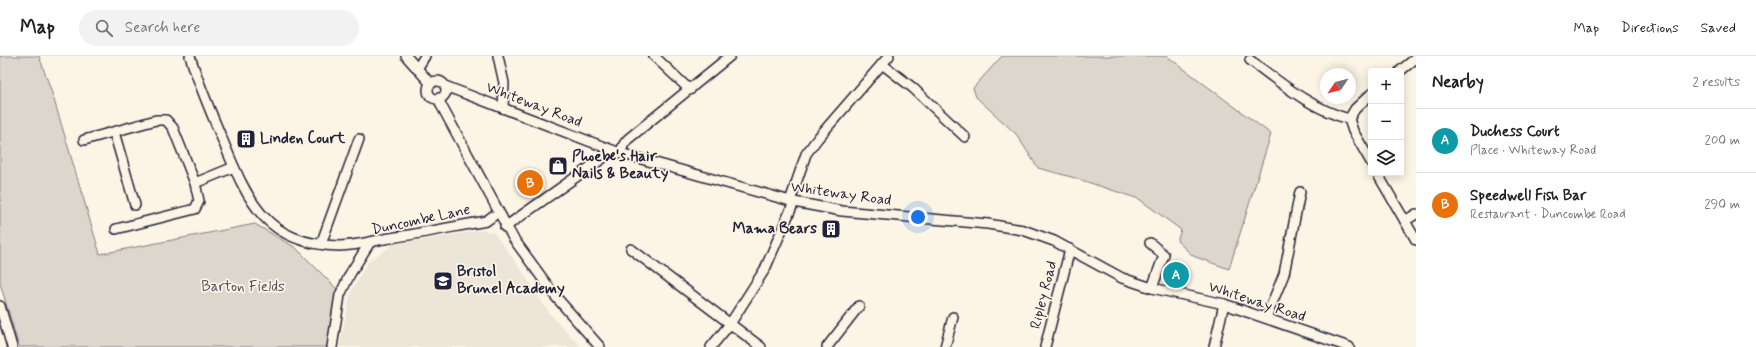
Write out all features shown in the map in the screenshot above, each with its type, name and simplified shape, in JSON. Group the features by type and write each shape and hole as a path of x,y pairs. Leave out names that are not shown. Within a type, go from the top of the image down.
{"street":[{"path":"190,56 246,195 264,218 287,235 300,241 341,246 370,242"},
{"path":"406,56 431,84"},
{"path":"417,70 425,56"},
{"path":"498,56 504,83 503,108"},
{"path":"654,56 690,90"},
{"path":"620,153 628,139 730,56"},
{"path":"711,347 730,324 765,269 792,202 806,154 889,56"},
{"path":"1404,68 1416,58"},
{"path":"1250,60 1298,96 1332,115 1349,119"},
{"path":"882,64 913,88 965,137"},
{"path":"431,84 438,81 445,86 445,94 439,98"},
{"path":"431,84 429,91 430,94 436,98 439,98 512,238"},
{"name":"Whiteway Road","path":"445,86 611,150 792,202 842,210 1004,226 1038,234 1070,249 1122,278 1152,288 1224,304 1346,347"},
{"path":"1368,97 1355,109 1349,119 1353,131 1368,157"},
{"path":"84,140 156,120 166,120 173,128 195,184 199,201 195,209 116,229"},
{"path":"114,132 135,204"},
{"path":"321,244 359,139"},
{"path":"506,227 603,158 611,150"},
{"path":"468,156 486,203 493,216 512,238 556,297 600,347"},
{"path":"195,184 234,167"},
{"path":"1379,176 1416,240"},
{"path":"1266,318 1284,274 1300,192"},
{"path":"1405,221 1416,214"},
{"name":"Duncombe Lane","path":"332,347 340,295 350,274 370,242 486,221 493,216"},
{"path":"1150,243 1164,255 1152,288"},
{"path":"631,249 761,347"},
{"name":"Ripley Road","path":"1045,347 1070,249"},
{"path":"1214,347 1224,304"},
{"path":"0,306 12,347"},
{"path":"827,347 859,306"},
{"path":"945,347 953,317"}],"shaded area":[{"name":"Bristol Brunel Academy","path":"483,230 494,233 522,271 550,314 581,347 339,347 351,292 368,262 392,245"}],"green space":[{"name":"Barton Fields","path":"0,56 39,56 52,93 100,254 255,224 296,248 337,289 327,347 19,347 0,283"},
{"path":"1002,56 1168,56 1271,134 1229,269 1193,256 1177,241 1181,230 1139,199 1075,178 1038,168 1016,134 976,97 973,88"}],"place":[{"name":"Linden Court","path":"246,139"},
{"name":"Phoebe's Hair Nails & Beauty","path":"558,166"},
{"name":"Speedwell Fish Bar","path":"530,183"},
{"name":"Mama Bears","path":"831,229"},
{"name":"Duchess Court","path":"1176,275"},
{"name":"Bristol Brunel Academy","path":"443,281"}]}
